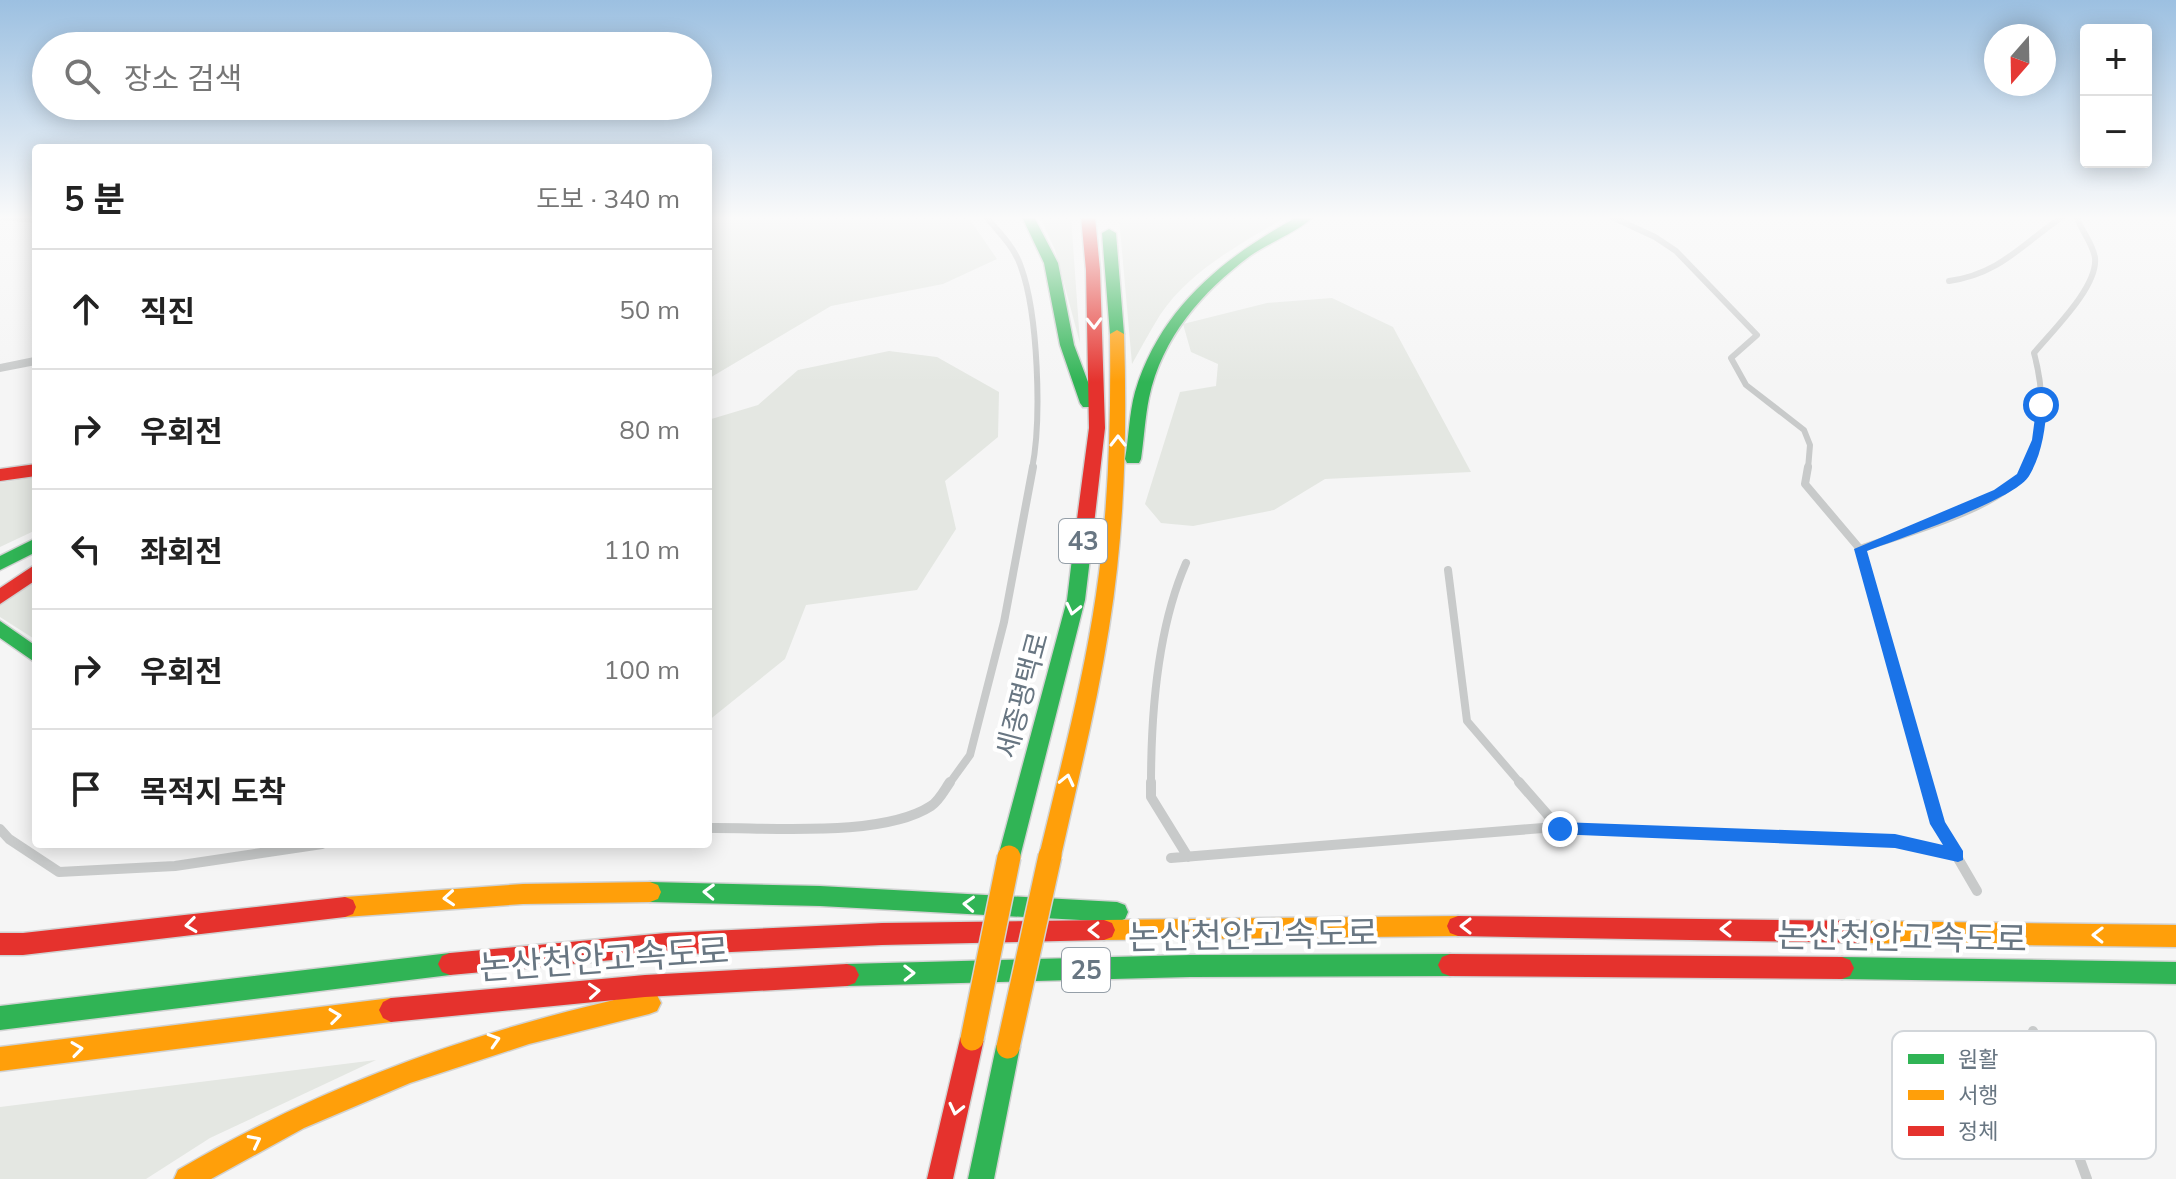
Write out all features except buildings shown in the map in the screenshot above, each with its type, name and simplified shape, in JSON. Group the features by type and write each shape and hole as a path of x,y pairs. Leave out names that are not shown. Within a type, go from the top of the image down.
{"highway":[{"path":"1054,272 1067,346 1097,428"},
{"name":"세종평택로","path":"940,1179 1009,857 1076,600 1097,428 1093,272"},
{"name":"43","path":"981,1179 1092,670 1105,594 1118,455 1117,307 1114,272"},
{"path":"1105,594 1127,500 1143,392 1157,348 1177,313 1217,272"},
{"path":"0,475 32,471"},
{"path":"1,563 32,546"},
{"path":"0,583 32,566"},
{"path":"0,597 32,574"},
{"path":"0,628 32,653"},
{"path":"0,944 23,944 385,902 524,894 689,891 1354,925"},
{"name":"논산천안고속도로","path":"0,1018 368,972 666,944 882,934 1354,925 2176,936"},
{"name":"논산천안고속도로","path":"0,1059 432,1004 859,974 1365,965 2176,973"},
{"path":"187,1179 244,1146 348,1096 444,1056 498,1039 640,1005 859,974"}],"street":[{"path":"0,368 32,361"}],"lane":[{"path":"712,828 863,826 900,820 933,805 970,755 1004,622 1037,444 1037,378 1023,272"},
{"path":"1696,272 1757,335 1731,358 1734,370 1771,407 1803,429 1810,441 1805,484 1860,549 1938,824 1977,891"},
{"path":"1949,281 1972,280 1991,272"},
{"path":"1860,549 1998,493 2022,477 2038,440 2041,372 2034,353 2093,278 2094,272"},
{"path":"1186,563 1171,598 1151,738 1151,797 1188,857"},
{"path":"1448,570 1467,721 1560,829"},
{"path":"0,829 9,839 59,872 175,866 295,848"},
{"path":"1171,858 1560,829 1895,841 1958,855"},
{"path":"2080,1159 2087,1179"}],"shaded area":[{"path":"712,272 969,272 943,284 831,306 712,377"},
{"path":"1061,272 1075,272 1080,343"},
{"path":"1124,272 1200,272 1160,315 1132,364"},
{"path":"1332,298 1393,327 1471,472 1325,479 1274,510 1193,526 1161,523 1145,504 1180,392 1216,386 1218,364 1191,352 1183,324 1267,303"},
{"path":"889,351 937,357 999,392 998,437 945,481 956,529 917,590 806,605 785,659 712,718 712,419 758,405 798,370"},
{"path":"32,478 32,532 0,547 0,483"},
{"path":"32,583 32,637 0,617 0,603"},
{"path":"376,1060 210,1138 146,1179 0,1179 0,1107"}],"traffic: fast":[{"path":"1053,272 1067,345 1088,403"},
{"path":"1112,272 1117,334"},
{"path":"1133,459 1141,400 1153,361 1184,309 1221,272"},
{"path":"1009,857 1076,600 1083,542"},
{"path":"0,564 32,546"},
{"path":"0,628 32,653"},
{"path":"650,892 820,896 1117,912"},
{"path":"0,1018 450,964"},
{"path":"847,975 1190,966 1450,965"},
{"path":"1842,968 2176,973"},
{"path":"981,1179 1008,1047"}],"traffic: slow":[{"path":"1050,856 1088,693 1105,594 1117,464 1117,334"},
{"path":"1008,1047 1050,856"},
{"path":"972,1039 1009,857"},
{"path":"345,907 523,894 650,892"},
{"path":"1104,930 1458,926"},
{"path":"1866,932 2176,936"},
{"path":"187,1179 240,1147 296,1119 410,1070 529,1032 649,1003"},
{"path":"0,1059 391,1010"}],"traffic: jam":[{"path":"1083,542 1097,428 1093,272"},
{"path":"0,475 32,471"},
{"path":"0,597 32,574"},
{"path":"0,944 23,944 345,907"},
{"path":"1458,926 1866,932"},
{"path":"450,964 666,944 882,934 1104,930"},
{"path":"1450,965 1842,968"},
{"path":"391,1010 645,986 847,975"},
{"path":"940,1179 972,1039"}],"route":[{"path":"1560,829 1895,841 1958,855 1938,824 1860,549 1998,493 2022,477 2038,440 2041,405"}]}
